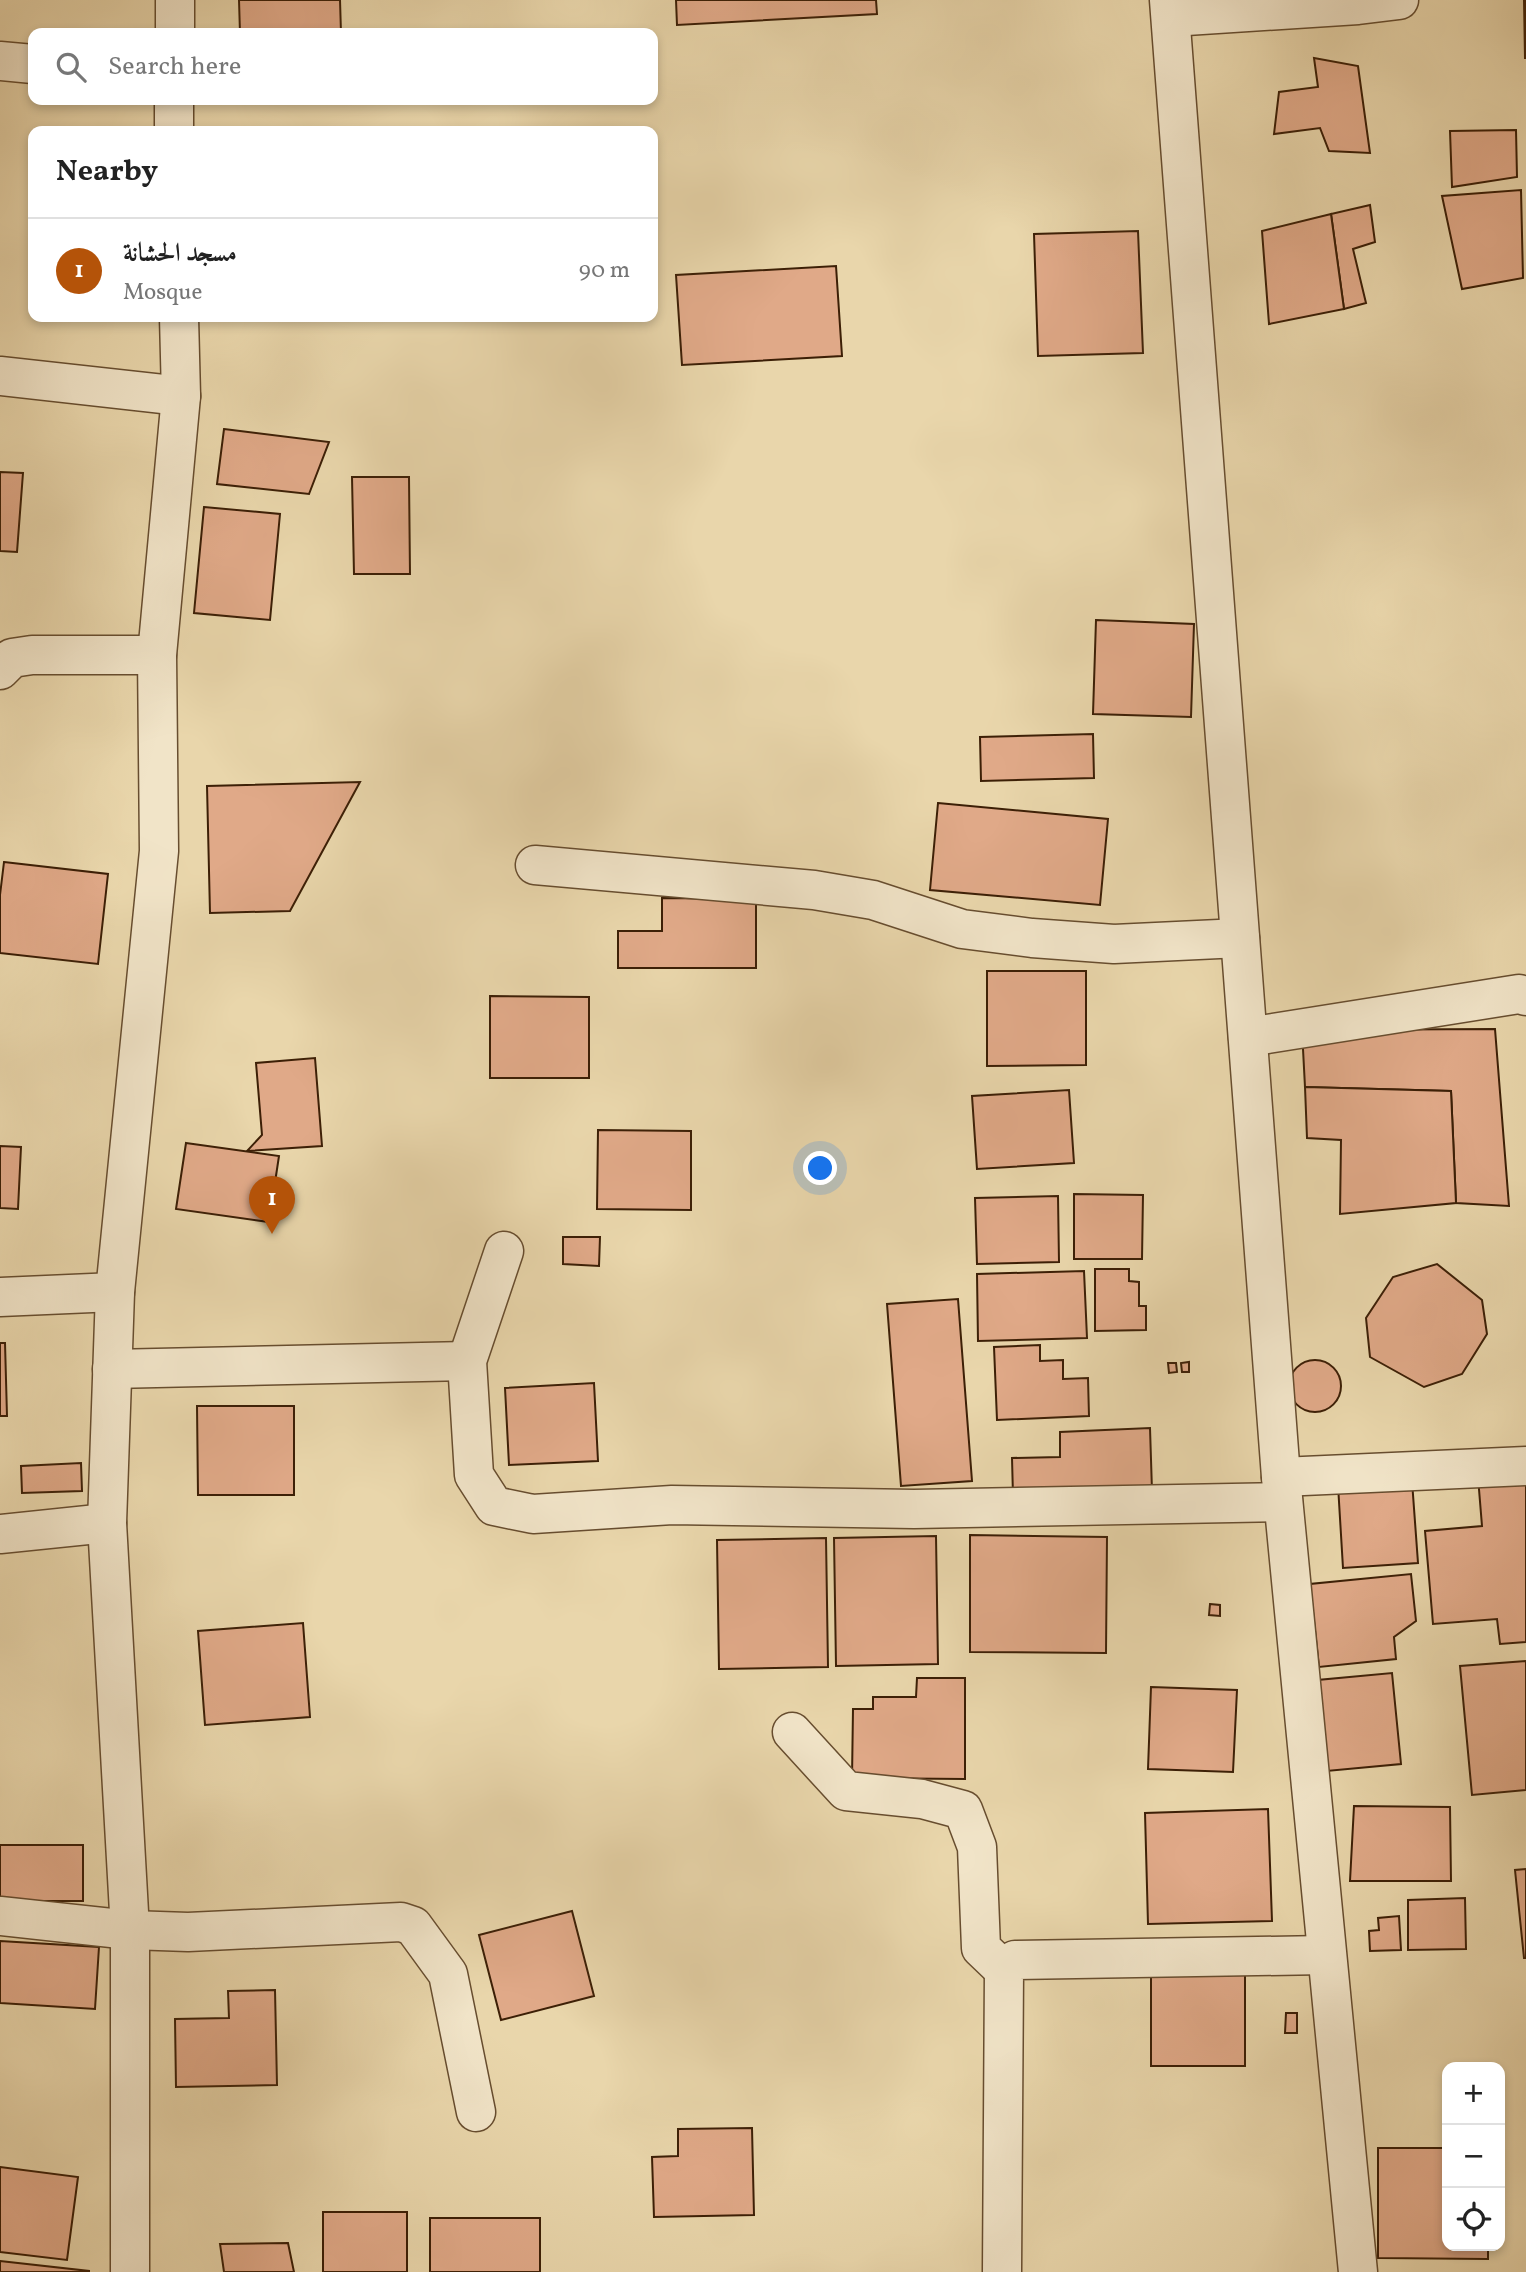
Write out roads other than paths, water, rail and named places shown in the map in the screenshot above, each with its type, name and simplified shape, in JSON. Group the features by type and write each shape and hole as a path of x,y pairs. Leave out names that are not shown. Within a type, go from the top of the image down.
{"street":[{"path":"175,0 175,28"},
{"path":"1358,2272 1282,1490 1170,8 1358,5 1399,0"},
{"path":"0,61 28,64"},
{"path":"174,105 174,126"},
{"path":"130,2272 130,1930 107,1523 115,1292 159,851 157,655 181,396 179,322"},
{"path":"0,376 181,396"},
{"path":"0,670 12,658 32,655 157,655"},
{"path":"535,865 814,890 873,900 962,929 1032,938 1114,944 1240,938"},
{"path":"1248,1037 1519,994 1526,996"},
{"path":"504,1251 467,1361 474,1475 494,1506 533,1514 672,1505 914,1509 1282,1490 1526,1466"},
{"path":"0,1297 115,1292"},
{"path":"112,1369 467,1361"},
{"path":"0,1534 107,1523"},
{"path":"792,1731 846,1791 922,1798 963,1810 976,1847 981,1948 1004,1970 1002,2272"},
{"path":"0,1916 130,1930 188,1932 401,1922 413,1926 448,1974 476,2112"},
{"path":"1004,1970 1015,1960 1326,1955"}],"place":[{"name":"مسجد الحشانة","path":"272,1234"}]}
